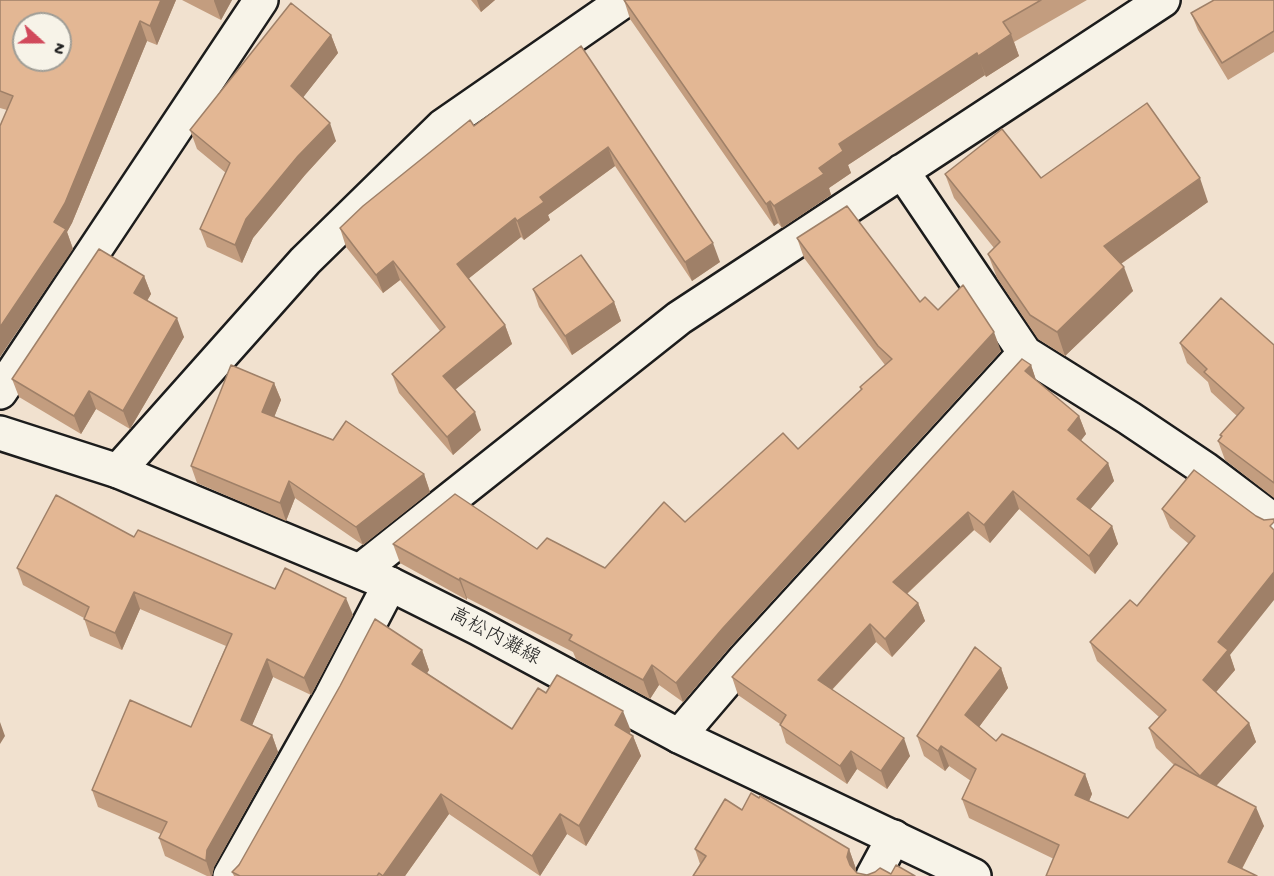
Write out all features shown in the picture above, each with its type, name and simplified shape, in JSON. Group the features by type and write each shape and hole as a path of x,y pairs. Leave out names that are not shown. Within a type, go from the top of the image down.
{"street":[{"path":"0,392 261,0"},
{"path":"118,471 304,261 443,126 625,0"},
{"path":"360,571 679,318 1163,0"},
{"path":"902,171 1025,353 1205,469 1274,521"},
{"path":"679,736 744,660 1025,353"},
{"name":"高松内灘線","path":"0,433 118,471 390,584 679,736 974,876"},
{"path":"230,876 331,697 390,584"},
{"path":"873,876 894,837"}],"building":[{"path":"0,0 161,0 150,26 140,21 65,203 54,222 66,229 0,327 0,126 13,96 0,91"},
{"path":"624,0 1041,0 1003,22 1011,34 978,56 977,53 839,144 843,151 819,168 824,174 774,206 770,201 766,204"},
{"path":"1214,0 1274,0 1274,31 1222,63 1191,13"},
{"path":"291,3 331,35 291,86 330,123 298,156 246,219 235,245 200,229 230,163 190,130"},
{"path":"581,46 713,243 685,262 608,147 540,197 544,202 517,221 515,218 457,264 505,325 443,376 475,412 447,437 392,374 445,327 393,261 376,275 340,228 363,206 470,120 474,126"},
{"path":"1147,103 1200,178 1104,246 1124,267 1057,332 1030,315 988,254 1000,242 945,174 1002,129 1041,178"},
{"path":"847,206 920,302 925,297 938,310 963,285 994,332 723,628 676,683 652,665 643,680 569,640 572,635 460,578 459,580 393,544 455,494 537,549 547,538 605,568 664,502 685,522 783,433 798,449 862,389 860,387 892,359 878,346 797,238"},
{"path":"99,249 144,276 134,293 177,318 123,411 89,391 74,416 12,379"},
{"path":"581,255 614,302 565,336 533,289"},
{"path":"1221,298 1274,345 1274,483 1218,441 1222,436 1220,435 1244,408 1204,372 1207,369 1180,343"},
{"path":"1022,359 1031,365 1025,371 1079,416 1068,430 1108,463 1077,499 1112,526 1089,556 1013,491 984,525 968,512 893,582 918,603 885,639 870,624 818,680 904,738 881,771 851,751 840,766 780,725 786,715 732,677"},
{"path":"231,365 274,383 262,412 333,440 346,421 424,474 356,527 289,481 280,503 191,466"},
{"path":"1194,470 1256,516 1264,520 1274,519 1270,526 1274,530 1274,572 1218,642 1228,650 1203,680 1249,723 1200,776 1149,728 1166,710 1090,642 1130,600 1137,606 1195,536 1162,509"},
{"path":"56,495 134,537 138,530 275,589 285,568 346,598 304,678 267,659 241,720 272,735 207,850 206,861 159,838 167,822 92,790 130,700 191,727 232,634 134,592 115,633 84,619 89,607 17,568"},
{"path":"375,619 422,650 412,664 512,729 538,688 546,693 557,675 623,711 615,725 633,736 579,826 560,814 532,856 441,794 383,876 379,873 377,876 240,876 232,872 239,865"},
{"path":"975,647 1001,668 965,715 996,741 1002,734 1085,774 1075,795 1128,818 1175,764 1256,807 1228,862 1257,876 1046,876 1059,845 962,799 976,769 941,746 938,751 917,736"},
{"path":"751,793 759,798 760,796 849,849 847,857 857,873 867,875 880,868 891,874 896,865 915,876 693,876 706,856 695,849 725,799 742,810"}]}
